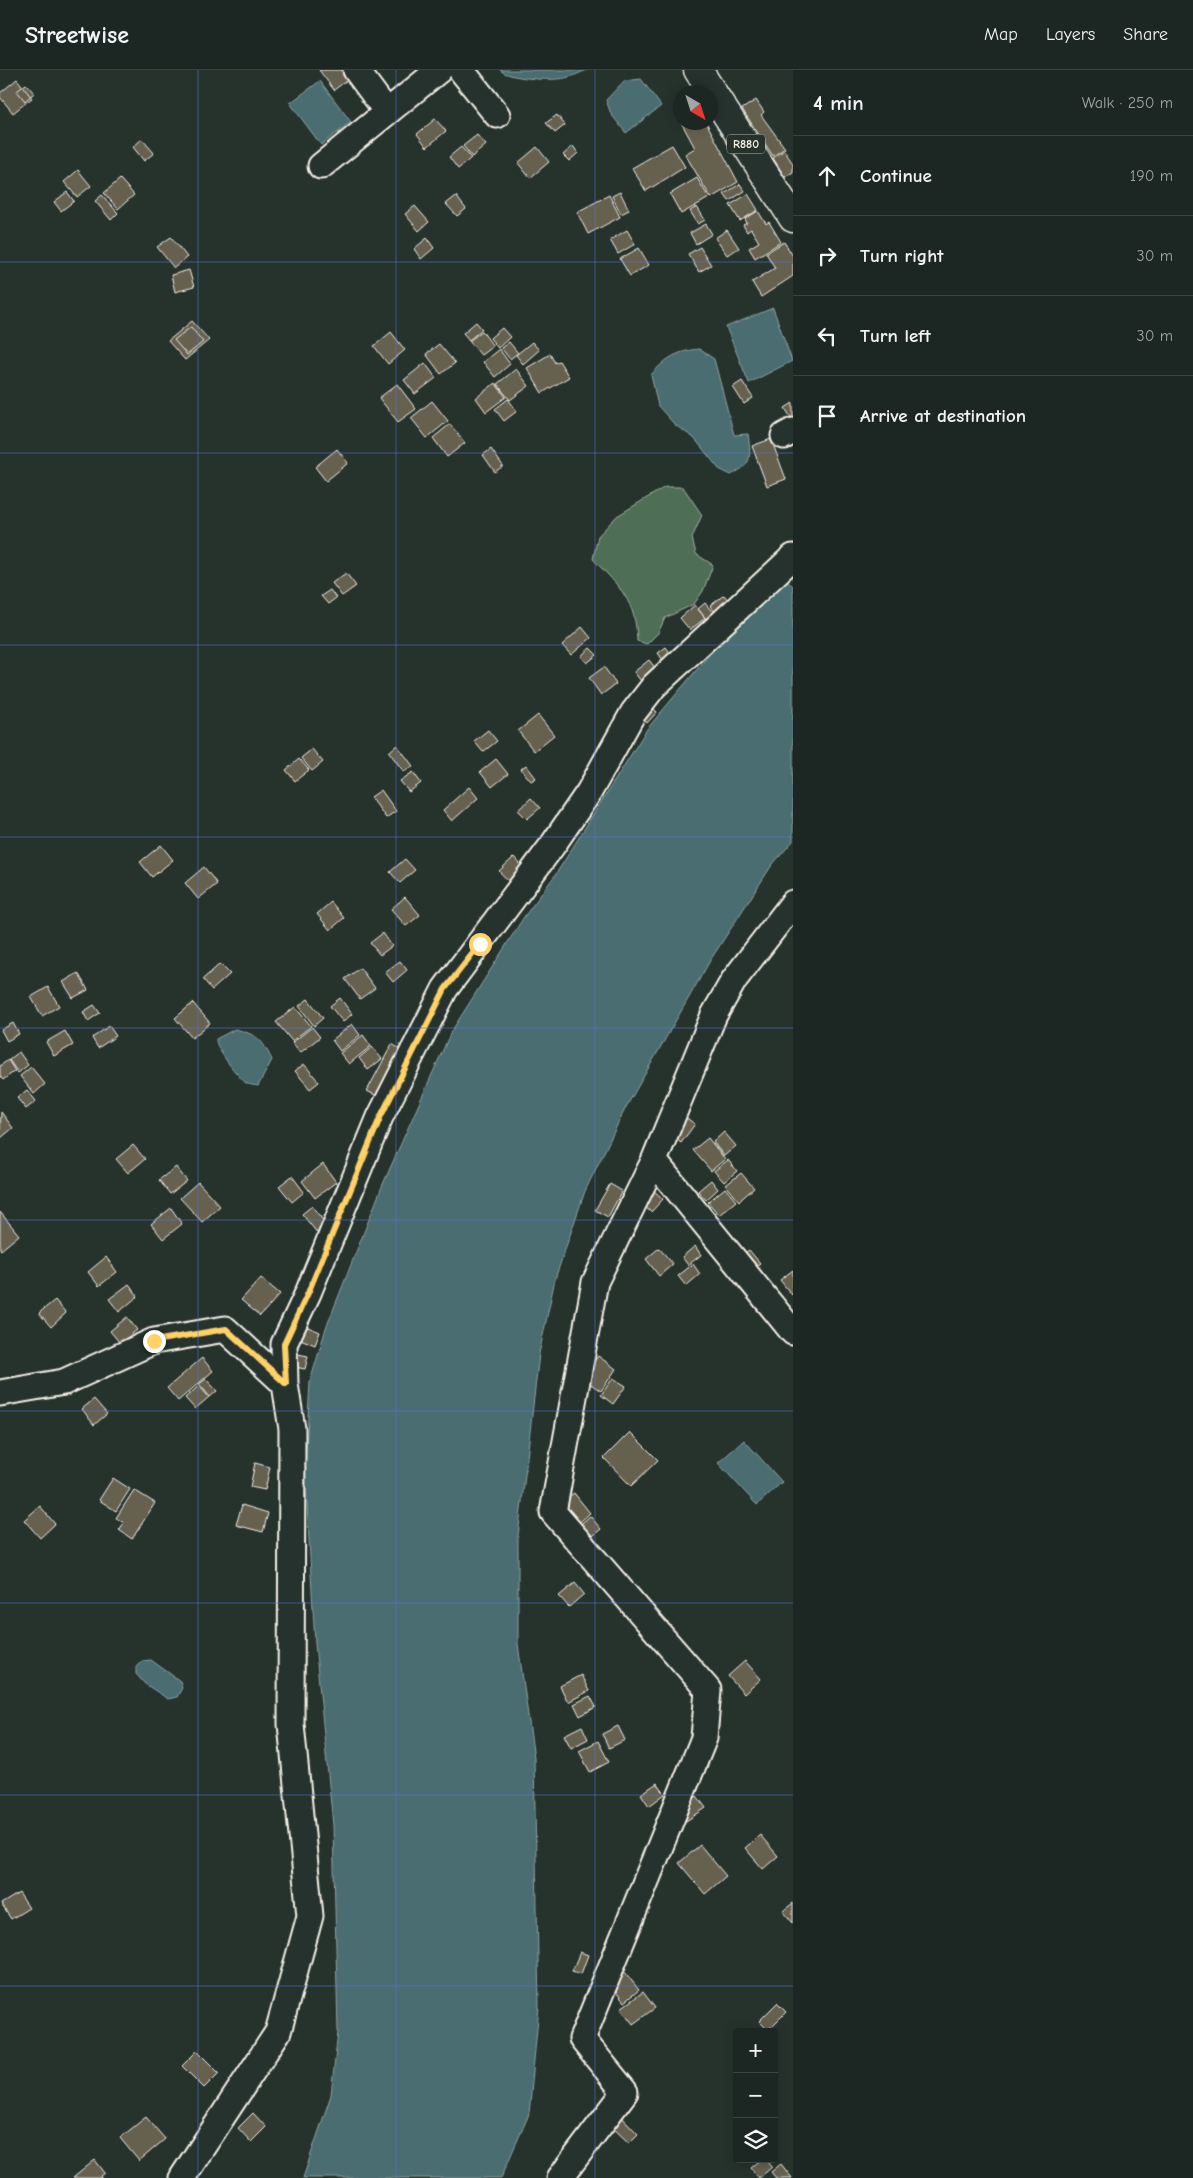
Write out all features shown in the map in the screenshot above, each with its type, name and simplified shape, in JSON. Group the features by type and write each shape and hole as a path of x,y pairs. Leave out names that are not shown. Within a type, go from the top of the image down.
{"main road":[{"name":"R880","path":"698,70 793,218"}],"street":[{"path":"356,70 387,112"},
{"path":"321,166 439,70"},
{"path":"461,70 497,115"},
{"path":"182,2178 278,2032 310,1916 291,1724 292,1429 286,1384 284,1344 308,1293 380,1118 445,989 558,838 589,792 634,713 654,686 793,557"},
{"path":"560,2178 625,2092 582,2039 704,1738 708,1690 553,1512 595,1282 654,1161 714,1015 734,980 793,903"},
{"path":"654,1161 793,1332"},
{"path":"0,1393 64,1382 154,1341 226,1329 286,1384"}],"green space":[{"path":"665,487 683,487 702,515 692,538 696,554 713,565 703,591 694,604 665,618 658,633 647,644 637,641 634,615 625,596 593,559 598,536 617,516"}],"water":[{"path":"500,70 587,70 568,77 551,79 521,77"},
{"path":"641,79 661,106 626,133 611,114 606,100 624,81"},
{"path":"320,81 351,122 321,145 290,103"},
{"path":"773,308 792,361 749,383 726,327"},
{"path":"699,349 714,359 734,435 748,434 749,459 743,467 731,475 719,469 694,438 675,425 658,406 651,375 672,356"},
{"path":"785,580 793,586 793,841 772,865 711,959 625,1109 585,1191 555,1279 539,1354 518,1536 518,1644 534,1758 539,2007 529,2114 501,2178 303,2178 331,2095 338,2032 333,1825 315,1643 305,1470 310,1382 326,1328 383,1184 451,1032 524,917 556,874 647,729 735,624"},
{"path":"235,1029 249,1033 258,1039 272,1060 258,1086 247,1084 242,1080 219,1049 216,1039"},
{"path":"744,1440 782,1482 757,1505 718,1463"},
{"path":"151,1660 180,1681 182,1688 177,1697 168,1699 145,1684 136,1674 136,1667 142,1661"}],"building":[{"path":"319,70 346,70 351,77 334,90"},
{"path":"17,79 32,98 13,113 0,97 0,93"},
{"path":"26,84 34,93 25,101 17,91"},
{"path":"756,100 764,112 761,115 785,148 773,156 742,109"},
{"path":"557,115 565,125 555,133 546,123"},
{"path":"435,119 446,131 427,147 417,134"},
{"path":"685,130 710,130 738,182 711,198 685,154 695,148"},
{"path":"477,135 486,145 472,157 463,146"},
{"path":"142,139 154,153 144,161 133,147"},
{"path":"672,145 685,167 646,191 632,168"},
{"path":"573,146 578,153 569,161 563,155"},
{"path":"461,147 471,158 458,169 449,157"},
{"path":"537,147 549,162 530,178 518,163"},
{"path":"784,150 793,164 793,172 785,177 773,158"},
{"path":"78,170 91,186 77,197 64,182"},
{"path":"697,178 709,198 681,214 670,194"},
{"path":"120,179 134,195 118,209 104,193"},
{"path":"740,184 745,191 729,201 724,194"},
{"path":"67,192 74,201 61,211 54,202"},
{"path":"620,192 629,210 621,214 612,196"},
{"path":"748,194 758,210 740,221 730,205"},
{"path":"102,195 118,213 111,220 95,201"},
{"path":"609,195 620,217 588,234 577,212"},
{"path":"456,196 466,209 457,216 446,204"},
{"path":"415,206 429,222 419,231 405,214"},
{"path":"697,207 705,220 698,224 690,211"},
{"path":"758,211 766,224 769,222 781,242 755,258 749,248 759,242 751,229 747,232 743,225 747,223 745,219"},
{"path":"706,224 712,234 696,244 690,233"},
{"path":"627,230 635,244 618,254 610,240"},
{"path":"727,230 739,248 727,255 715,238"},
{"path":"171,237 187,257 174,268 157,247"},
{"path":"427,238 434,248 421,259 414,249"},
{"path":"784,242 793,256 793,276 761,297 752,282 775,268 766,253"},
{"path":"700,247 711,265 699,272 688,254"},
{"path":"639,248 649,265 630,276 620,259"},
{"path":"189,270 194,287 175,292 171,275"},
{"path":"192,321 209,340 185,360 168,341"},
{"path":"476,322 482,329 469,340 463,333"},
{"path":"191,327 203,342 187,355 174,340"},
{"path":"502,328 510,337 498,348 490,338"},
{"path":"482,331 493,346 481,355 469,341"},
{"path":"391,332 405,350 388,364 374,346"},
{"path":"509,342 518,353 510,359 501,348"},
{"path":"532,342 539,350 523,364 516,355"},
{"path":"439,344 455,363 441,374 426,354"},
{"path":"499,349 510,364 495,377 483,362"},
{"path":"550,354 555,363 559,361 569,377 542,393 527,368"},
{"path":"425,363 436,378 415,394 404,380"},
{"path":"516,369 529,386 510,400 497,384"},
{"path":"742,381 753,398 744,404 733,387"},
{"path":"495,383 506,397 486,412 476,398"},
{"path":"397,384 416,409 398,422 379,398"},
{"path":"508,399 517,411 504,421 495,409"},
{"path":"432,401 448,421 427,438 411,418"},
{"path":"793,403 793,421 785,408"},
{"path":"450,424 465,443 447,457 433,438"},
{"path":"771,439 786,479 767,486 752,446"},
{"path":"337,449 348,463 326,481 315,467"},
{"path":"491,449 503,466 495,472 483,455"},
{"path":"346,573 356,586 342,596 332,583"},
{"path":"330,590 336,598 328,604 321,596"},
{"path":"724,595 733,606 719,617 710,606"},
{"path":"705,603 717,618 710,624 698,609"},
{"path":"695,605 705,618 690,630 680,618"},
{"path":"582,627 591,638 571,655 562,645"},
{"path":"666,647 675,660 667,666 658,653"},
{"path":"590,648 597,655 587,663 581,656"},
{"path":"649,660 659,673 644,685 634,672"},
{"path":"604,667 616,684 601,695 589,678"},
{"path":"652,707 657,712 647,723 636,713"},
{"path":"538,715 554,735 534,751 518,731"},
{"path":"488,730 497,741 483,752 474,741"},
{"path":"397,745 413,766 404,772 389,752"},
{"path":"312,749 323,762 312,771 301,758"},
{"path":"299,759 309,770 295,781 286,770"},
{"path":"496,759 508,774 492,787 480,772"},
{"path":"526,765 536,778 531,781 521,769"},
{"path":"413,772 421,783 409,792 400,781"},
{"path":"469,787 478,798 452,821 443,810"},
{"path":"381,790 396,811 386,818 371,797"},
{"path":"531,798 540,808 527,819 518,810"},
{"path":"161,845 173,860 152,877 140,862"},
{"path":"514,857 528,873 513,886 499,871"},
{"path":"405,859 415,870 400,883 390,872"},
{"path":"204,867 217,884 198,899 185,883"},
{"path":"405,897 420,915 406,926 391,909"},
{"path":"331,902 344,918 330,930 317,914"},
{"path":"383,933 392,946 380,955 370,943"},
{"path":"400,961 407,970 393,982 385,972"},
{"path":"220,964 230,974 212,990 203,979"},
{"path":"360,968 375,988 360,999 345,979"},
{"path":"78,973 88,990 73,998 63,982"},
{"path":"48,987 59,1006 42,1016 31,997"},
{"path":"340,998 352,1014 343,1022 330,1006"},
{"path":"308,999 323,1018 314,1026 299,1006"},
{"path":"193,1003 210,1023 192,1038 175,1018"},
{"path":"94,1005 100,1013 88,1021 83,1012"},
{"path":"295,1007 311,1026 292,1041 276,1022"},
{"path":"13,1023 19,1034 7,1041 1,1030"},
{"path":"352,1024 360,1035 340,1051 332,1040"},
{"path":"109,1026 116,1036 98,1048 92,1038"},
{"path":"312,1027 320,1037 300,1053 292,1043"},
{"path":"65,1031 73,1045 54,1056 46,1042"},
{"path":"363,1035 371,1046 349,1064 340,1053"},
{"path":"392,1044 403,1051 379,1097 367,1091"},
{"path":"372,1047 382,1059 368,1070 359,1058"},
{"path":"19,1052 28,1065 18,1073 9,1060"},
{"path":"8,1060 15,1071 3,1080 0,1076 0,1066"},
{"path":"304,1064 319,1082 310,1089 295,1071"},
{"path":"31,1067 45,1084 34,1094 20,1076"},
{"path":"27,1090 36,1101 26,1109 17,1098"},
{"path":"1,1112 13,1128 1,1138 0,1136"},
{"path":"678,1112 695,1124 681,1143 665,1130"},
{"path":"724,1132 736,1146 724,1156 713,1142"},
{"path":"708,1138 725,1159 711,1171 693,1150"},
{"path":"133,1145 145,1159 128,1173 116,1159"},
{"path":"728,1160 737,1171 724,1182 714,1171"},
{"path":"323,1164 336,1182 315,1198 302,1181"},
{"path":"176,1167 187,1181 170,1194 159,1180"},
{"path":"741,1173 754,1188 739,1201 726,1185"},
{"path":"292,1176 304,1192 292,1202 279,1186"},
{"path":"711,1180 718,1189 706,1200 698,1191"},
{"path":"198,1182 220,1206 202,1222 180,1198"},
{"path":"610,1184 622,1191 608,1217 595,1210"},
{"path":"651,1188 663,1199 651,1212 639,1202"},
{"path":"725,1188 736,1201 719,1215 708,1202"},
{"path":"312,1206 332,1232 322,1239 302,1214"},
{"path":"171,1208 182,1224 163,1239 151,1224"},
{"path":"0,1212 19,1235 1,1250 0,1249"},
{"path":"695,1246 701,1255 688,1265 682,1257"},
{"path":"659,1248 673,1264 659,1276 646,1259"},
{"path":"749,1250 760,1263 752,1269 741,1256"},
{"path":"106,1257 117,1272 99,1286 88,1272"},
{"path":"693,1264 700,1274 686,1286 678,1276"},
{"path":"793,1270 793,1294 792,1295 780,1280"},
{"path":"261,1278 280,1294 260,1316 241,1300"},
{"path":"129,1284 138,1296 119,1312 109,1299"},
{"path":"55,1300 66,1313 51,1327 39,1313"},
{"path":"127,1317 137,1330 120,1343 110,1331"},
{"path":"303,1325 320,1332 315,1345 298,1338"},
{"path":"293,1353 308,1356 305,1369 290,1366"},
{"path":"598,1356 616,1369 601,1391 582,1378"},
{"path":"202,1358 213,1371 178,1401 167,1388"},
{"path":"613,1378 626,1386 613,1404 601,1395"},
{"path":"206,1379 217,1391 210,1397 199,1384"},
{"path":"199,1386 209,1397 195,1409 185,1398"},
{"path":"94,1399 107,1414 94,1425 82,1409"},
{"path":"630,1432 658,1460 631,1486 604,1458"},
{"path":"255,1463 270,1467 265,1490 250,1487"},
{"path":"113,1478 130,1489 116,1511 99,1500"},
{"path":"134,1490 155,1503 132,1539 119,1530 124,1523 116,1518"},
{"path":"574,1493 590,1513 571,1530 554,1510"},
{"path":"242,1505 268,1513 263,1532 236,1525"},
{"path":"40,1506 55,1524 40,1538 24,1520"},
{"path":"590,1516 601,1529 586,1542 575,1529"},
{"path":"575,1583 584,1594 569,1607 559,1596"},
{"path":"745,1661 761,1679 744,1694 728,1676"},
{"path":"581,1675 589,1691 568,1702 560,1686"},
{"path":"590,1696 596,1707 580,1716 574,1704"},
{"path":"582,1726 588,1739 571,1748 564,1735"},
{"path":"618,1726 625,1740 609,1748 602,1734"},
{"path":"598,1741 609,1762 590,1772 579,1751"},
{"path":"657,1783 665,1794 649,1806 641,1794"},
{"path":"697,1796 706,1808 686,1821 678,1810"},
{"path":"760,1835 778,1856 763,1869 745,1848"},
{"path":"700,1845 726,1876 705,1894 679,1863"},
{"path":"19,1893 29,1908 11,1919 1,1904"},
{"path":"793,1903 793,1923 783,1911"},
{"path":"580,1952 588,1955 581,1974 572,1971"},
{"path":"624,1971 639,1990 624,2002 609,1983"},
{"path":"643,1992 655,2008 633,2024 621,2008"},
{"path":"777,2003 786,2012 770,2028 766,2028 759,2021"},
{"path":"197,2051 219,2073 204,2088 182,2066"},
{"path":"253,2113 266,2127 251,2142 238,2128"},
{"path":"620,2115 638,2134 629,2143 610,2125"},
{"path":"146,2117 165,2139 139,2161 120,2138"},
{"path":"95,2160 105,2173 101,2176 102,2178 73,2178"},
{"path":"757,2163 769,2163 772,2167 759,2178 751,2168"},
{"path":"781,2164 792,2178 776,2178 771,2172"}],"route":[{"path":"154,1341 226,1329 286,1384 284,1344 308,1293 380,1118 445,989 480,944"}]}
